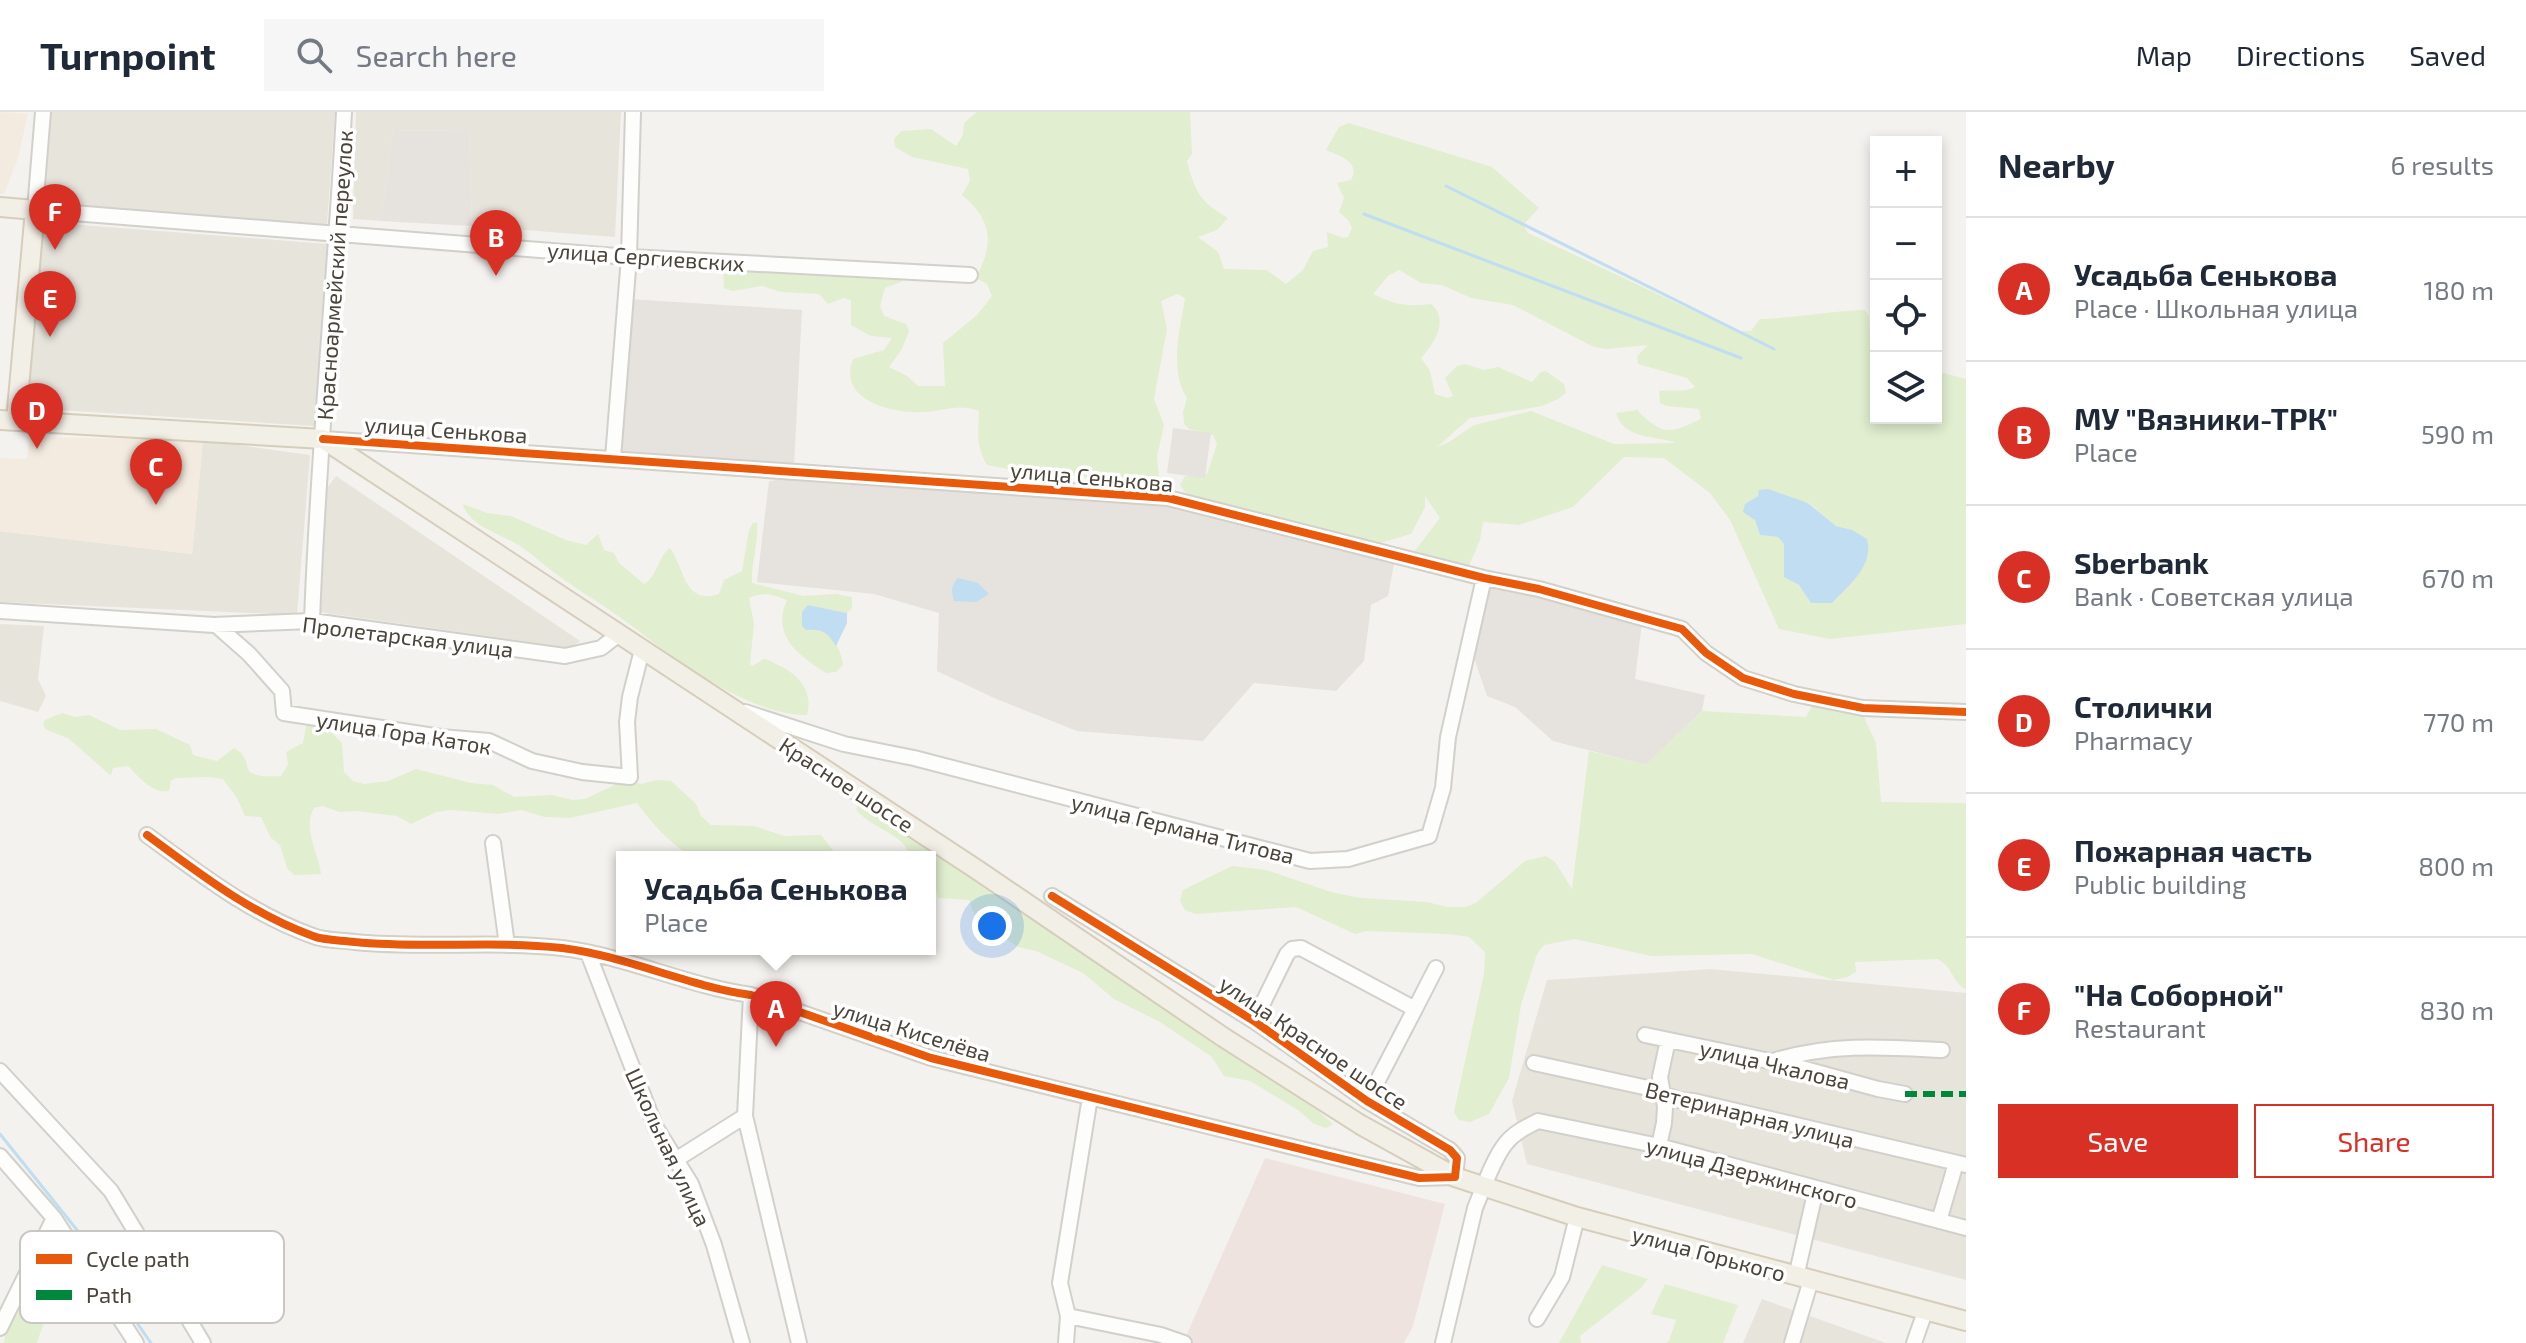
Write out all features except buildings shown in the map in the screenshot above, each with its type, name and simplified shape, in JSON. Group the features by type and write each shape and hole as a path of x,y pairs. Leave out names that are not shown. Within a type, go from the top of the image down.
{"main road":[{"path":"0,207 35,210 8,420 323,439"},
{"name":"Красное шоссе","path":"323,439 979,871 1223,1037 1361,1125 1455,1177"},
{"name":"улица Горького","path":"1455,1177 1577,1217 1966,1321"}],"street":[{"path":"35,210 43,112"},
{"name":"Красноармейский переулок","path":"312,621 316,502 338,234 344,112"},
{"path":"613,458 629,257 633,112"},
{"name":"улица Сергиевских","path":"35,210 629,257 970,275"},
{"name":"улица Сенькова","path":"323,439 1168,498 1484,578 1539,589 1682,629 1706,653 1743,678 1794,694 1863,708 1966,712"},
{"path":"359,462 361,453 370,442"},
{"name":"улица Германа Титова","path":"730,707 844,744 914,758 1310,861 1348,859 1429,836 1443,788 1448,737 1484,578"},
{"name":"Пролетарская улица","path":"0,611 216,625 312,621 565,656 601,648 619,634"},
{"name":"улица Гора Каток","path":"216,625 249,654 282,691 284,713 441,737 489,741 532,761 582,772 630,777 627,722 642,650"},
{"name":"улица Киселёва","path":"147,835 237,900 315,937 390,946 507,945 562,948 588,953 721,991 751,995 931,1058 1419,1178 1455,1177"},
{"path":"493,843 507,945"},
{"name":"улица Красное шоссе","path":"1052,896 1254,1021 1367,1101 1450,1150 1457,1158 1455,1177"},
{"name":"улица Красное шоссе","path":"1254,1021 1287,954 1292,949 1301,948 1415,1009 1367,1101"},
{"name":"Школьная улица","path":"588,953 655,1126 691,1184 714,1245 742,1343"},
{"path":"1415,1009 1436,968"},
{"path":"751,995 745,1116 799,1343"},
{"name":"улица Чкалова","path":"1645,1035 1771,1061 1905,1094"},
{"path":"1659,1146 1664,1123 1660,1077 1668,1040"},
{"path":"1771,1061 1809,1050 1869,1046 1942,1050"},
{"name":"Ветеринарная улица","path":"1534,1063 1648,1088 1663,1096 1961,1164"},
{"path":"0,1071 111,1191 135,1231"},
{"path":"1066,1343 1068,1316 1060,1283 1090,1097"},
{"path":"677,1159 745,1116"},
{"name":"улица Дзержинского","path":"1484,1187 1505,1144 1519,1131 1538,1121 1659,1146 1966,1228"},
{"path":"0,1156 63,1231"},
{"path":"1939,1221 1961,1164"},
{"path":"0,1180 13,1170"},
{"path":"1443,1343 1475,1208 1484,1187"},
{"path":"1792,1343 1816,1189"},
{"path":"1537,1319 1562,1277 1577,1217"},
{"path":"48,1231 54,1218"},
{"path":"0,1328 20,1287"},
{"path":"1914,1343 1926,1309"},
{"path":"1068,1316 1161,1335 1184,1343"},
{"path":"123,1323 136,1343"},
{"path":"191,1323 203,1343"}],"shaded area":[{"path":"0,112 28,114 18,158 4,194 0,194"},
{"path":"50,112 335,112 327,225 44,203"},
{"path":"356,112 621,112 615,237 472,226 469,130 393,131 381,221 353,219"},
{"path":"469,130 472,226 381,221 393,131"},
{"path":"42,222 327,244 314,426 27,408"},
{"path":"628,299 802,310 794,465 618,452"},
{"path":"1173,428 1211,433 1205,478 1167,473"},
{"path":"29,437 203,440 192,554 0,531 0,458 27,459"},
{"path":"203,440 310,455 297,615 0,602 0,531 192,554"},
{"path":"336,476 580,641 571,648 319,612 327,488"},
{"path":"784,479 1154,502 1394,564 1388,596 1371,605 1364,661 1336,691 1254,683 1203,741 1077,731 937,671 939,613 874,594 757,582 769,481"},
{"path":"1490,584 1642,622 1635,679 1705,695 1702,711 1646,765 1553,741 1515,707 1487,696 1472,652"},
{"path":"0,624 44,626 38,679 46,696 38,712 0,701"},
{"path":"1711,969 1966,993 1966,1280 1527,1164 1512,1101 1547,980"},
{"path":"1265,1158 1445,1204 1413,1326 1404,1343 1183,1343"},
{"path":"1762,1299 1886,1343 1743,1343"}],"green space":[{"path":"977,112 1190,112 1192,154 1187,161 1193,181 1205,201 1228,218 1217,230 1198,237 1218,252 1224,269 1267,270 1286,284 1303,270 1313,251 1328,247 1327,232 1343,238 1348,237 1352,228 1339,212 1344,198 1337,183 1351,180 1353,169 1348,160 1326,150 1339,127 1349,123 1492,167 1539,208 1523,225 1528,233 1736,331 1751,331 1760,319 1865,310 1869,317 1870,335 1870,424 1942,424 1942,373 1966,379 1966,624 1830,639 1779,629 1730,520 1710,493 1664,458 1624,457 1573,507 1519,525 1483,522 1480,540 1469,566 1458,566 1435,556 1414,552 1440,518 1425,496 1425,507 1411,534 1380,543 1285,524 1187,495 1180,485 1185,476 1207,474 1217,444 1213,435 1189,429 1184,424 1187,398 1178,375 1177,362 1185,298 1177,294 1161,301 1167,329 1154,399 1164,425 1157,457 1159,478 1072,476 987,465 979,445 979,411 958,408 911,412 884,407 860,395 850,373 853,359 884,350 892,338 871,336 851,325 851,300 844,298 828,304 819,294 781,292 762,286 732,291 724,288 723,268 897,276 903,281 885,288 880,306 884,316 906,324 909,331 902,349 889,367 918,386 945,386 943,343 977,315 992,296 987,284 976,278 988,243 985,223 962,195 970,181 968,169 912,157 895,147 894,139 901,131 931,129 956,146 963,135 964,123","holes":["1399,270 1421,283 1442,285 1471,298 1513,305 1594,347 1606,349 1648,345 1637,356 1638,364 1687,378 1695,387 1659,391 1660,403 1699,409 1701,419 1681,428 1667,430 1653,424 1637,410 1616,413 1620,422 1633,432 1676,443 1614,444 1531,411 1474,425 1437,447 1470,418 1542,406 1566,393 1564,384 1546,371 1532,382 1498,367 1484,370 1465,364 1457,366 1445,378 1453,396 1448,398 1435,394 1430,371 1421,358 1438,332 1437,310 1431,304 1401,304 1373,294 1388,276","1758,496 1808,502 1836,526 1852,530 1811,603 1799,585 1784,577 1784,544 1778,537 1760,535 1745,504"]},
{"path":"463,504 487,513 511,516 566,540 586,545 598,534 604,550 614,553 619,563 644,584 670,548 692,590 707,596 719,594 724,580 742,571 749,530 757,522 752,583 803,596 836,594 852,597 852,608 847,613 808,605 806,630 819,629 830,635 843,665 836,672 826,673 790,643 782,624 787,600 764,594 749,598 754,624 750,664 752,666 765,659 791,672 806,690 809,706 807,715 781,712 754,703 674,658 521,547 477,523"},
{"path":"1813,704 1861,711 1876,743 1881,802 1966,803 1966,990 1938,959 1855,962 1856,972 1834,980 1752,954 1651,956 1575,939 1544,945 1537,954 1521,1005 1509,1078 1489,1114 1470,1122 1459,1120 1454,1112 1484,974 1485,952 1469,937 1367,931 1355,934 1296,907 1195,914 1185,910 1180,901 1183,890 1232,866 1266,870 1331,892 1361,898 1466,907 1477,902 1525,861 1546,856 1555,862 1572,889 1589,751 1646,765 1702,711 1806,717"},
{"path":"62,713 75,717 89,715 120,730 156,729 190,745 193,755 217,761 234,748 245,759 250,772 265,776 281,776 288,764 286,752 303,743 306,726 323,724 342,743 344,772 353,781 364,784 388,781 416,769 471,783 493,785 514,797 552,795 573,800 585,799 625,780 642,784 656,780 671,781 696,804 701,816 711,825 754,826 784,836 821,835 833,851 684,851 662,833 637,803 570,818 545,817 521,810 499,814 451,810 436,812 411,824 397,816 340,812 322,806 314,808 310,825 321,874 294,875 287,868 280,845 271,838 261,817 245,816 223,779 176,778 171,781 169,791 163,791 146,784 128,766 113,768 111,775 68,738 47,730 43,725 45,720"},
{"path":"858,805 899,824 933,851 908,851 893,835 856,809"},
{"path":"936,853 1317,1110 1333,1124 1326,1128 1314,1124 1298,1110 1250,1081 1224,1076 1212,1057 1160,1022 1114,999 1083,973 1036,951 1018,947 1004,938 997,927 976,920 969,900 938,898"},
{"path":"1602,1265 1648,1279 1641,1288 1580,1336 1581,1343 1559,1343"},
{"path":"1665,1284 1738,1305 1723,1343 1666,1343 1676,1320 1651,1314"},
{"path":"20,1298 20,1323 45,1323 37,1343 4,1343"},
{"path":"116,1323 132,1323 130,1328"}],"water":[{"path":"1768,489 1808,503 1836,526 1852,530 1867,539 1867,558 1863,566 1832,603 1811,603 1799,585 1784,577 1784,544 1778,537 1760,535 1755,520 1743,512 1745,504 1758,496 1759,490"},
{"path":"958,578 978,583 989,594 976,602 954,601 952,589"},
{"path":"808,605 847,613 847,623 836,646 824,632 806,630 802,626 802,612"}],"waterway":[{"path":"1446,186 1774,349"},
{"path":"1364,214 1741,358"},
{"path":"0,1134 78,1231"},
{"path":"137,1323 151,1343"}],"marked path":[{"path":"1905,1094 1966,1094"}],"cycle path":[{"path":"323,439 1168,498 1484,578 1539,589 1682,629 1706,653 1743,678 1794,694 1863,708 1966,712"},
{"path":"147,835 247,904 318,938 407,945 536,946 586,952 703,985 751,995 931,1058 1419,1178 1455,1177 1457,1158 1450,1150 1367,1101 1254,1021 1052,896"}],"place":[{"name":"\"На Соборной\"","path":"55,250"},
{"name":"МУ \"Вязники-ТРК\"","path":"496,276"},
{"name":"Пожарная часть","path":"50,337"},
{"name":"Столички","path":"37,449"},
{"name":"Sberbank","path":"156,505"},
{"name":"Усадьба Сенькова","path":"776,1047"}]}
